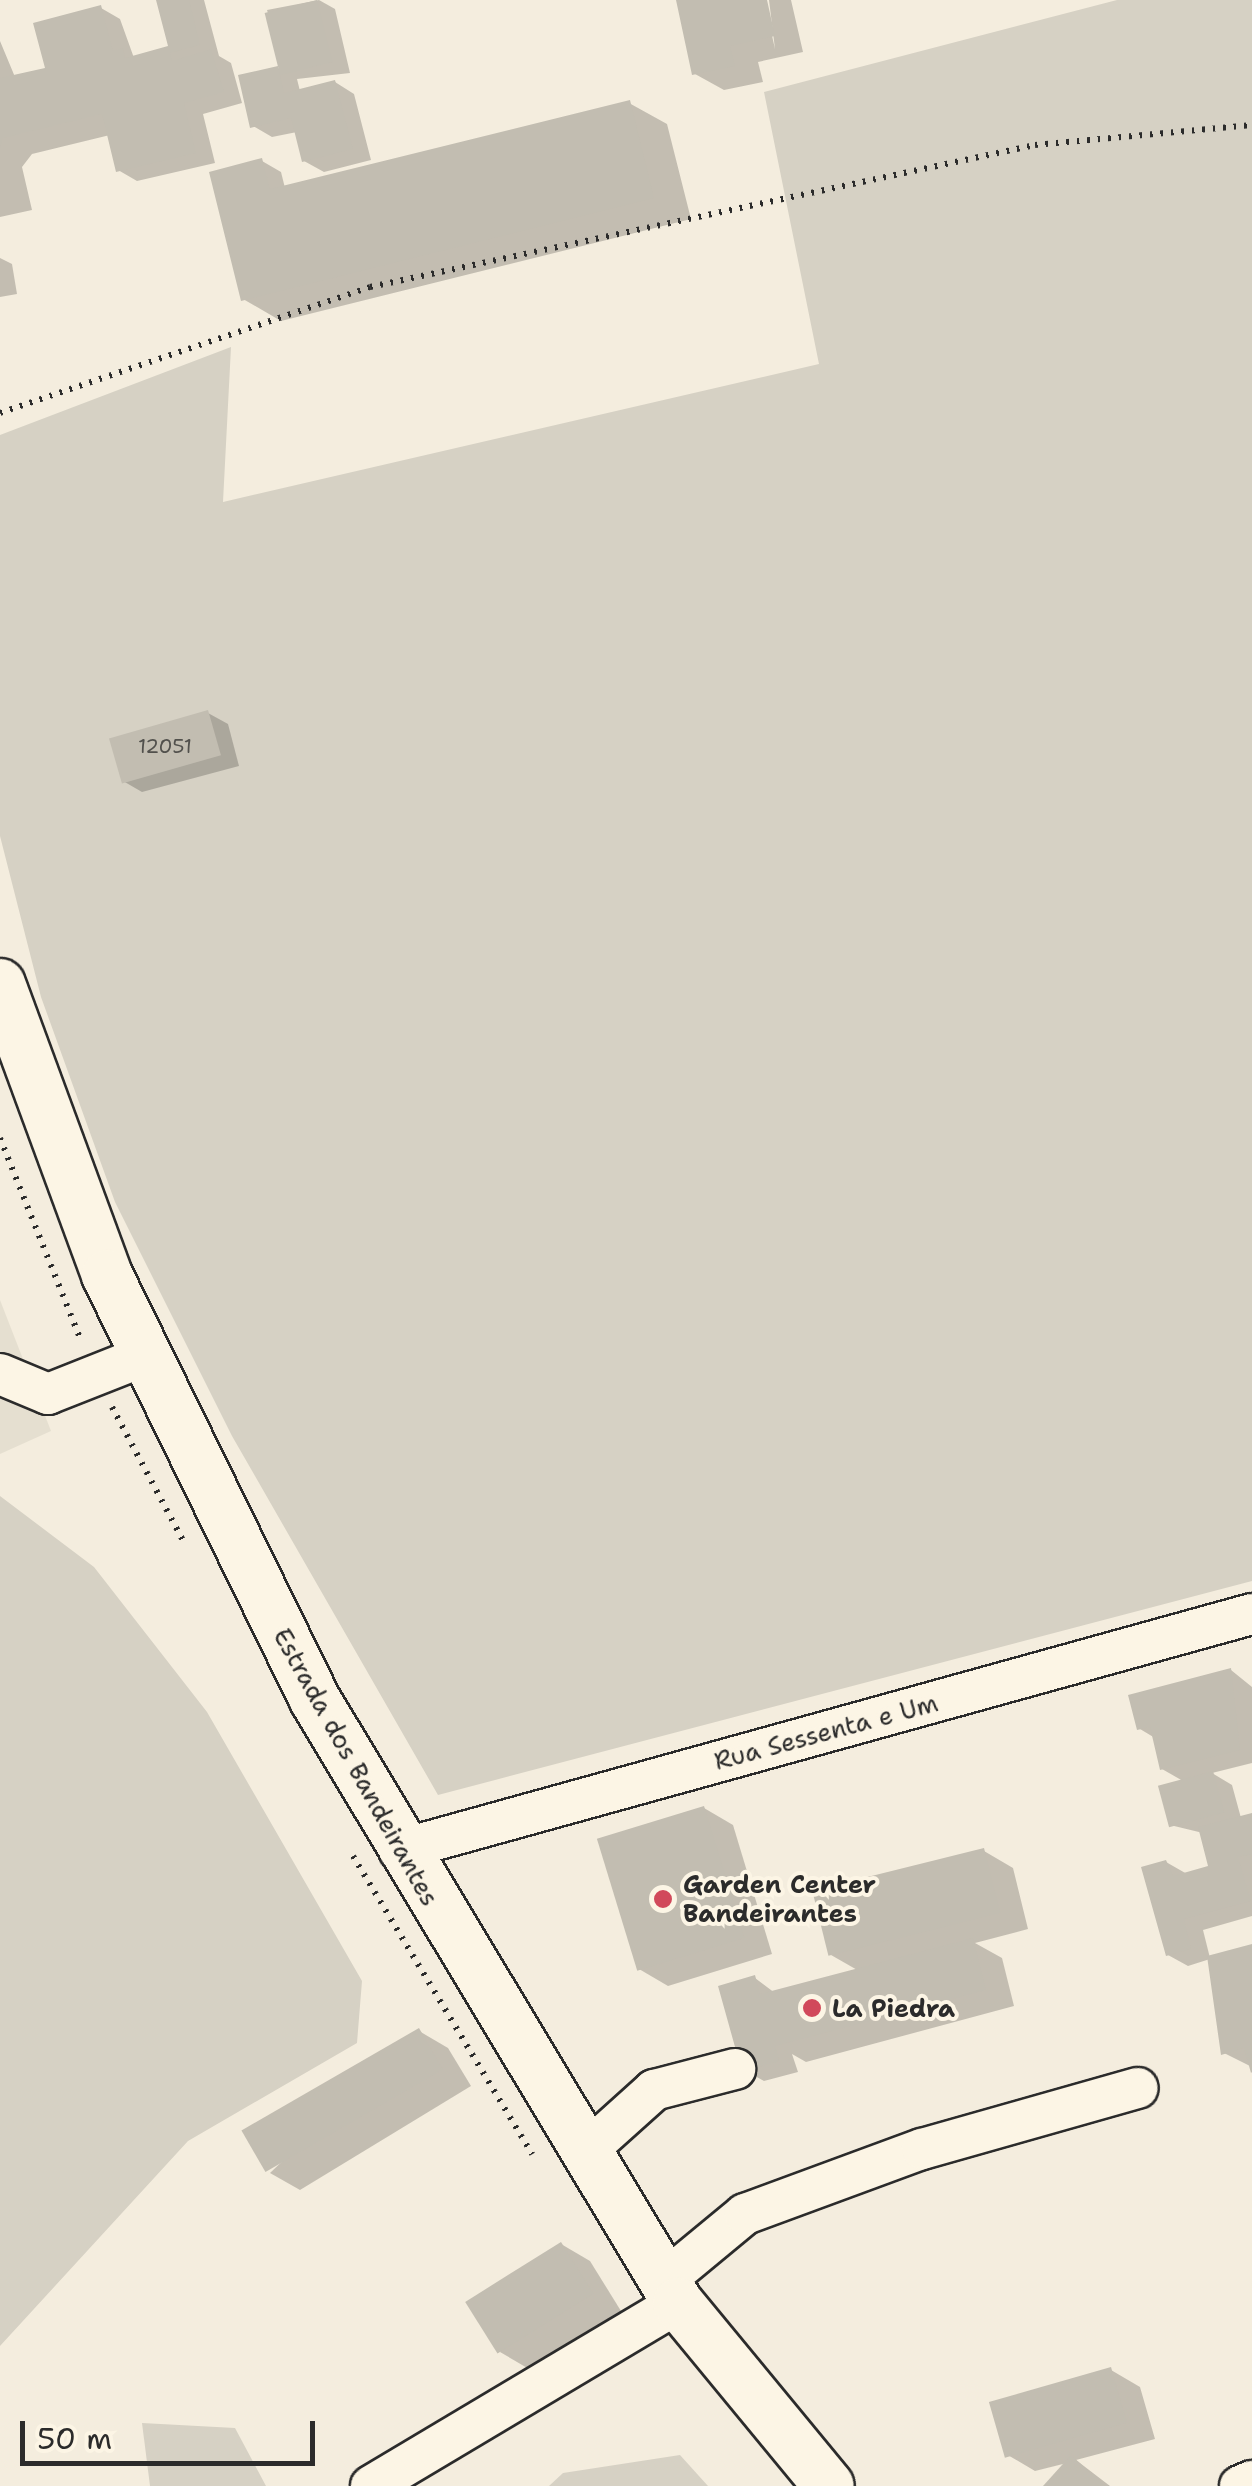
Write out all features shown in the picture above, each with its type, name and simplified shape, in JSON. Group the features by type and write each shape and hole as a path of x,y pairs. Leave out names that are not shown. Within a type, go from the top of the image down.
{"main road":[{"name":"Estrada dos Bandeirantes","path":"0,984 144,1356 399,1850 671,2292 829,2486"}],"street":[{"path":"0,1374 48,1394 144,1356"},
{"name":"Rua Sessenta e Um","path":"399,1850 1252,1614"},
{"path":"583,2154 654,2090 700,2071 735,2070"},
{"path":"371,2486 671,2292 745,2214 922,2150 1138,2088"},
{"path":"1240,2486 1252,2480"}],"path":[{"path":"0,413 370,287 1035,145 1252,125"}],"shaded area":[{"path":"1117,0 1252,0 1252,1581 438,1795 232,1436 115,1202 41,997 0,836 0,435 231,347 223,502 819,364 764,92"},
{"path":"0,1300 51,1431 0,1454"},
{"path":"0,1496 94,1567 207,1712 362,1981 357,2043 188,2141 0,2346"},
{"path":"142,2423 235,2428 266,2486 150,2486"},
{"path":"680,2455 708,2486 549,2486 563,2473"}],"building":[{"path":"156,0 189,0 200,45 170,53 172,61 211,49 224,92 184,103 196,153 116,172 102,114 3,138 0,148 0,78 45,68 33,23 101,5 113,51 123,48 125,58 168,46"},
{"path":"317,0 332,62 280,75 265,13"},
{"path":"676,0 767,0 775,36 730,46 735,66 692,75"},
{"path":"278,66 284,93 335,80 353,149 302,162 291,118 250,128 238,75"},
{"path":"630,100 654,198 241,301 209,172 262,158 270,189"},
{"path":"208,710 221,755 122,784 109,738"},
{"path":"1231,1668 1240,1750 1160,1770 1150,1727 1137,1730 1128,1695"},
{"path":"1213,1771 1224,1813 1169,1827 1158,1786"},
{"path":"704,1806 744,1938 637,1971 597,1839"},
{"path":"1252,1813 1252,1854 1238,1857 1251,1901 1184,1919 1191,1949 1166,1956 1141,1867 1166,1860 1173,1876 1208,1866 1198,1827"},
{"path":"984,1848 1000,1913 828,1956 812,1891"},
{"path":"973,1938 986,1990 775,2046 779,2061 742,2072 718,1986 755,1975 760,1994"},
{"path":"1252,1944 1251,2073 1244,2048 1221,2055 1207,1956"},
{"path":"419,2028 443,2070 265,2172 241,2130"},
{"path":"561,2242 593,2294 497,2354 465,2302"},
{"path":"1111,2367 1127,2423 1005,2458 989,2402"},
{"path":"1071,2455 1105,2486 1043,2486"}],"place":[{"name":"Garden Center Bandeirantes","path":"663,1899"},
{"name":"La Piedra","path":"812,2008"}]}
